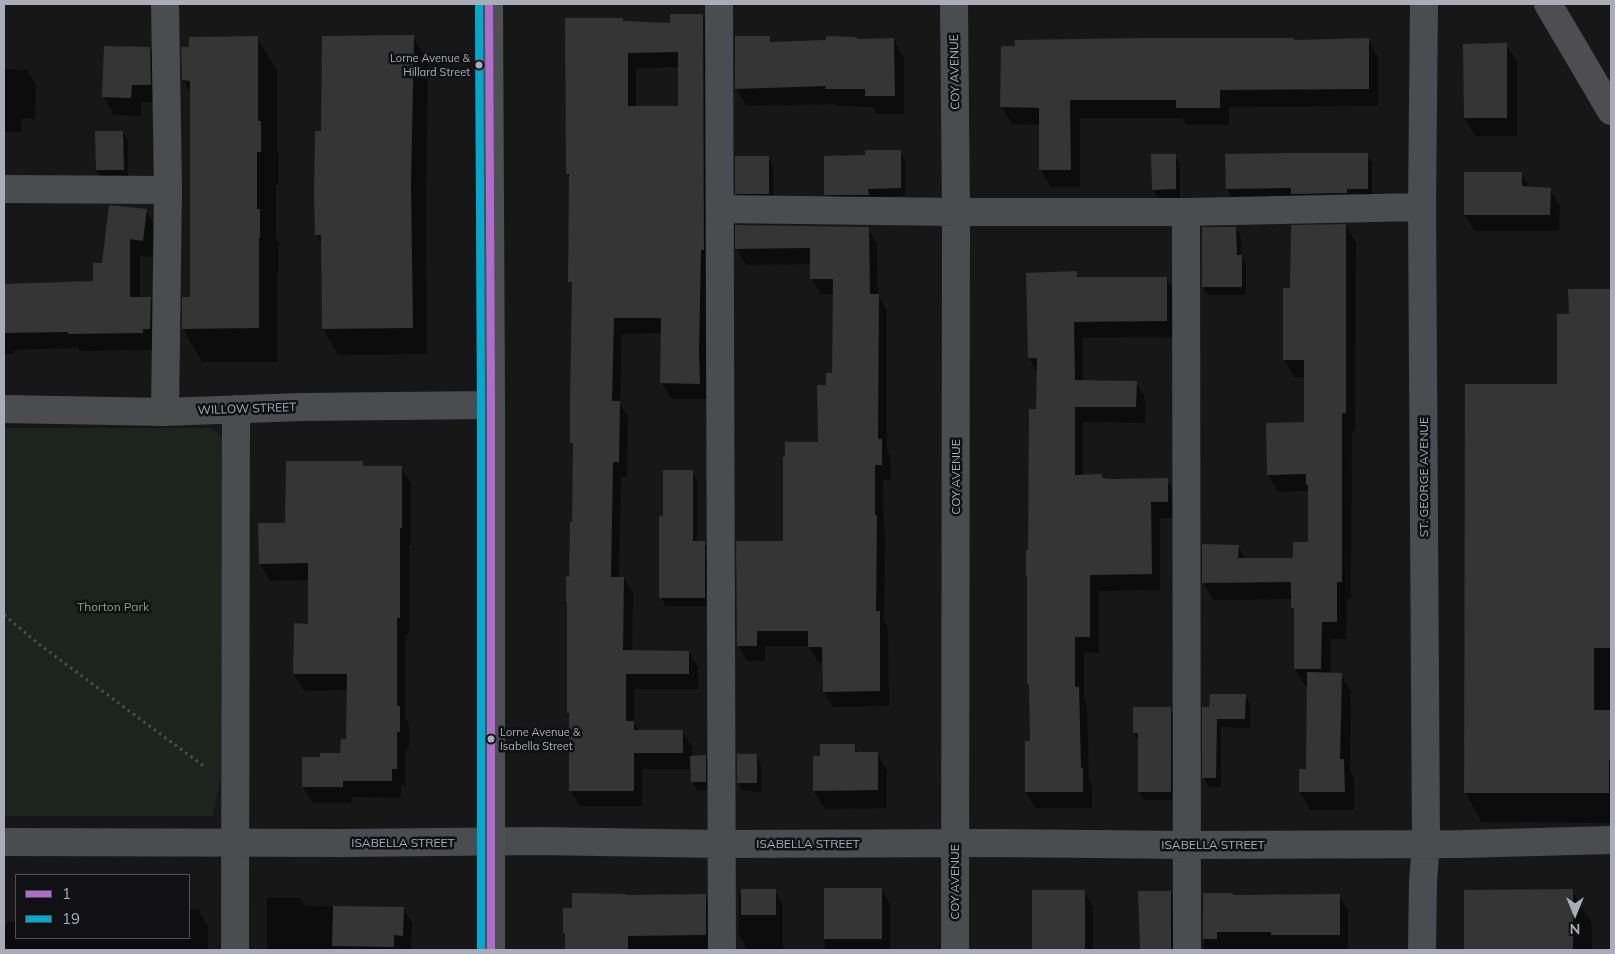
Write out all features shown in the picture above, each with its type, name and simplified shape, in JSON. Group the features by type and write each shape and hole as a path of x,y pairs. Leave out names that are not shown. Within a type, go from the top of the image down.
{"highway":[{"path":"1548,4 1611,111"}],"main road":[{"path":"489,4 491,950"}],"street":[{"path":"165,4 168,190 165,412"},
{"path":"718,4 722,950"},
{"name":"COY AVENUE","path":"954,4 956,212 955,950"},
{"name":"ST. GEORGE AVENUE","path":"1422,950 1423,882 1426,843 1422,207 1424,4"},
{"path":"4,189 168,190"},
{"path":"720,209 1186,212 1422,207"},
{"path":"1186,212 1187,950"},
{"name":"WILLOW STREET","path":"4,409 165,412 491,405"},
{"path":"235,950 236,409"},
{"name":"ISABELLA STREET","path":"4,842 1187,845 1462,844 1611,840"}],"path":[{"path":"4,615 40,645 222,780 234,780"}],"green space":[{"name":"Thorton Park","path":"4,428 212,428 223,438 221,776 213,816 4,816"}],"building":[{"path":"670,14 703,14 704,250 701,250 700,384 660,383 661,318 614,318 612,401 620,401 619,462 613,462 611,577 624,577 623,650 689,651 689,674 626,674 626,721 634,721 634,730 683,730 683,753 634,753 634,791 569,791 566,576 569,577 573,443 570,443 572,282 568,282 569,174 566,174 565,18 623,18 623,21 670,23","holes":["678,52 678,106 628,106 628,53"]},
{"path":"414,35 411,184 413,328 322,329 321,235 315,235 314,196 315,131 321,131 322,36"},
{"path":"258,36 258,121 261,121 261,152 257,152 257,209 260,209 259,328 182,329 182,297 190,297 190,81 182,80 181,47 189,47 189,37"},
{"path":"735,36 770,36 770,42 826,40 826,36 857,37 857,39 894,38 895,96 865,96 865,89 825,89 826,86 735,89"},
{"path":"1294,38 1294,40 1369,38 1369,89 1220,90 1220,108 1176,108 1176,100 1070,100 1071,170 1039,170 1039,108 1000,107 1001,46 1015,46 1015,40"},
{"path":"1507,43 1507,118 1464,118 1463,44"},
{"path":"104,46 150,47 151,85 132,85 131,98 102,97"},
{"path":"95,131 123,131 124,170 96,170"},
{"path":"865,150 901,150 901,188 868,189 869,195 824,195 824,156 865,155"},
{"path":"1368,153 1368,189 1347,189 1347,193 1291,194 1291,188 1226,189 1225,154"},
{"path":"1151,154 1176,154 1176,189 1152,190"},
{"path":"735,156 769,156 769,194 735,194"},
{"path":"1464,172 1522,172 1522,186 1551,188 1550,215 1464,215"},
{"path":"109,205 147,209 143,241 130,239 130,297 151,297 150,329 143,329 143,333 4,333 4,284 93,281 93,263 102,263"},
{"path":"1346,224 1346,413 1342,413 1342,582 1337,582 1337,622 1322,622 1321,669 1294,669 1294,608 1291,608 1291,582 1202,583 1202,544 1239,545 1238,558 1293,558 1293,542 1308,542 1308,485 1306,485 1306,474 1267,475 1266,423 1304,422 1304,360 1283,360 1283,288 1290,288 1291,225"},
{"path":"735,225 869,227 870,294 879,294 878,439 882,439 882,465 875,465 875,515 877,515 876,611 880,611 880,691 823,692 822,647 808,647 808,631 757,631 757,646 737,646 736,541 783,541 783,457 785,456 785,442 818,442 817,385 826,385 826,373 832,373 833,279 810,279 810,248 735,249"},
{"path":"1202,227 1236,227 1237,255 1242,255 1242,287 1202,287"},
{"path":"1077,271 1077,277 1167,277 1167,321 1074,322 1075,380 1137,381 1136,407 1075,407 1075,475 1102,474 1102,478 1113,479 1168,478 1168,502 1151,502 1152,574 1090,575 1090,637 1075,637 1075,687 1079,687 1083,792 1025,792 1025,741 1030,741 1029,684 1027,684 1026,576 1026,550 1028,550 1029,409 1036,409 1037,358 1028,358 1026,273"},
{"path":"1568,289 1611,289 1611,648 1594,648 1594,710 1611,710 1609,793 1464,793 1465,384 1557,384 1557,314 1569,314"},
{"path":"286,461 363,461 363,466 402,466 400,618 397,618 397,706 400,706 400,732 397,732 397,769 392,769 392,781 343,781 343,787 302,787 302,757 320,757 320,753 340,753 341,739 346,739 347,674 293,674 294,623 308,624 308,563 259,564 258,523 285,523"},
{"path":"663,470 693,470 693,541 705,541 705,598 659,598 659,516 663,516"},
{"path":"1307,672 1342,673 1340,759 1344,759 1345,792 1299,792 1299,769 1306,769"},
{"path":"1210,694 1246,694 1245,719 1217,719 1216,778 1202,778 1202,707 1209,707"},
{"path":"1133,707 1171,707 1171,792 1138,792 1138,733 1133,733"},
{"path":"820,744 855,744 855,752 878,752 878,790 813,791 813,756 820,756"},
{"path":"737,754 757,754 757,783 737,783"},
{"path":"706,755 706,782 691,782 690,756"},
{"path":"824,888 882,888 882,939 824,939"},
{"path":"741,889 776,889 776,915 741,915"},
{"path":"1573,889 1573,950 1464,950 1464,890"},
{"path":"1032,890 1085,890 1085,950 1032,950"},
{"path":"1138,891 1171,891 1171,950 1140,950"},
{"path":"572,893 626,895 706,894 706,935 628,936 628,950 565,950 563,908 572,908"},
{"path":"1203,893 1233,893 1233,895 1340,894 1340,935 1271,935 1271,932 1217,932 1217,939 1203,939"},
{"path":"333,906 404,907 403,936 394,935 394,947 332,946"}],"transit line":[{"name":"19","path":"479,4 481,950"},
{"name":"1","path":"489,4 491,950"}],"place":[{"name":"Lorne Avenue & Hillard Street","path":"479,65"},
{"name":"Lorne Avenue & Isabella Street","path":"491,739"}]}
